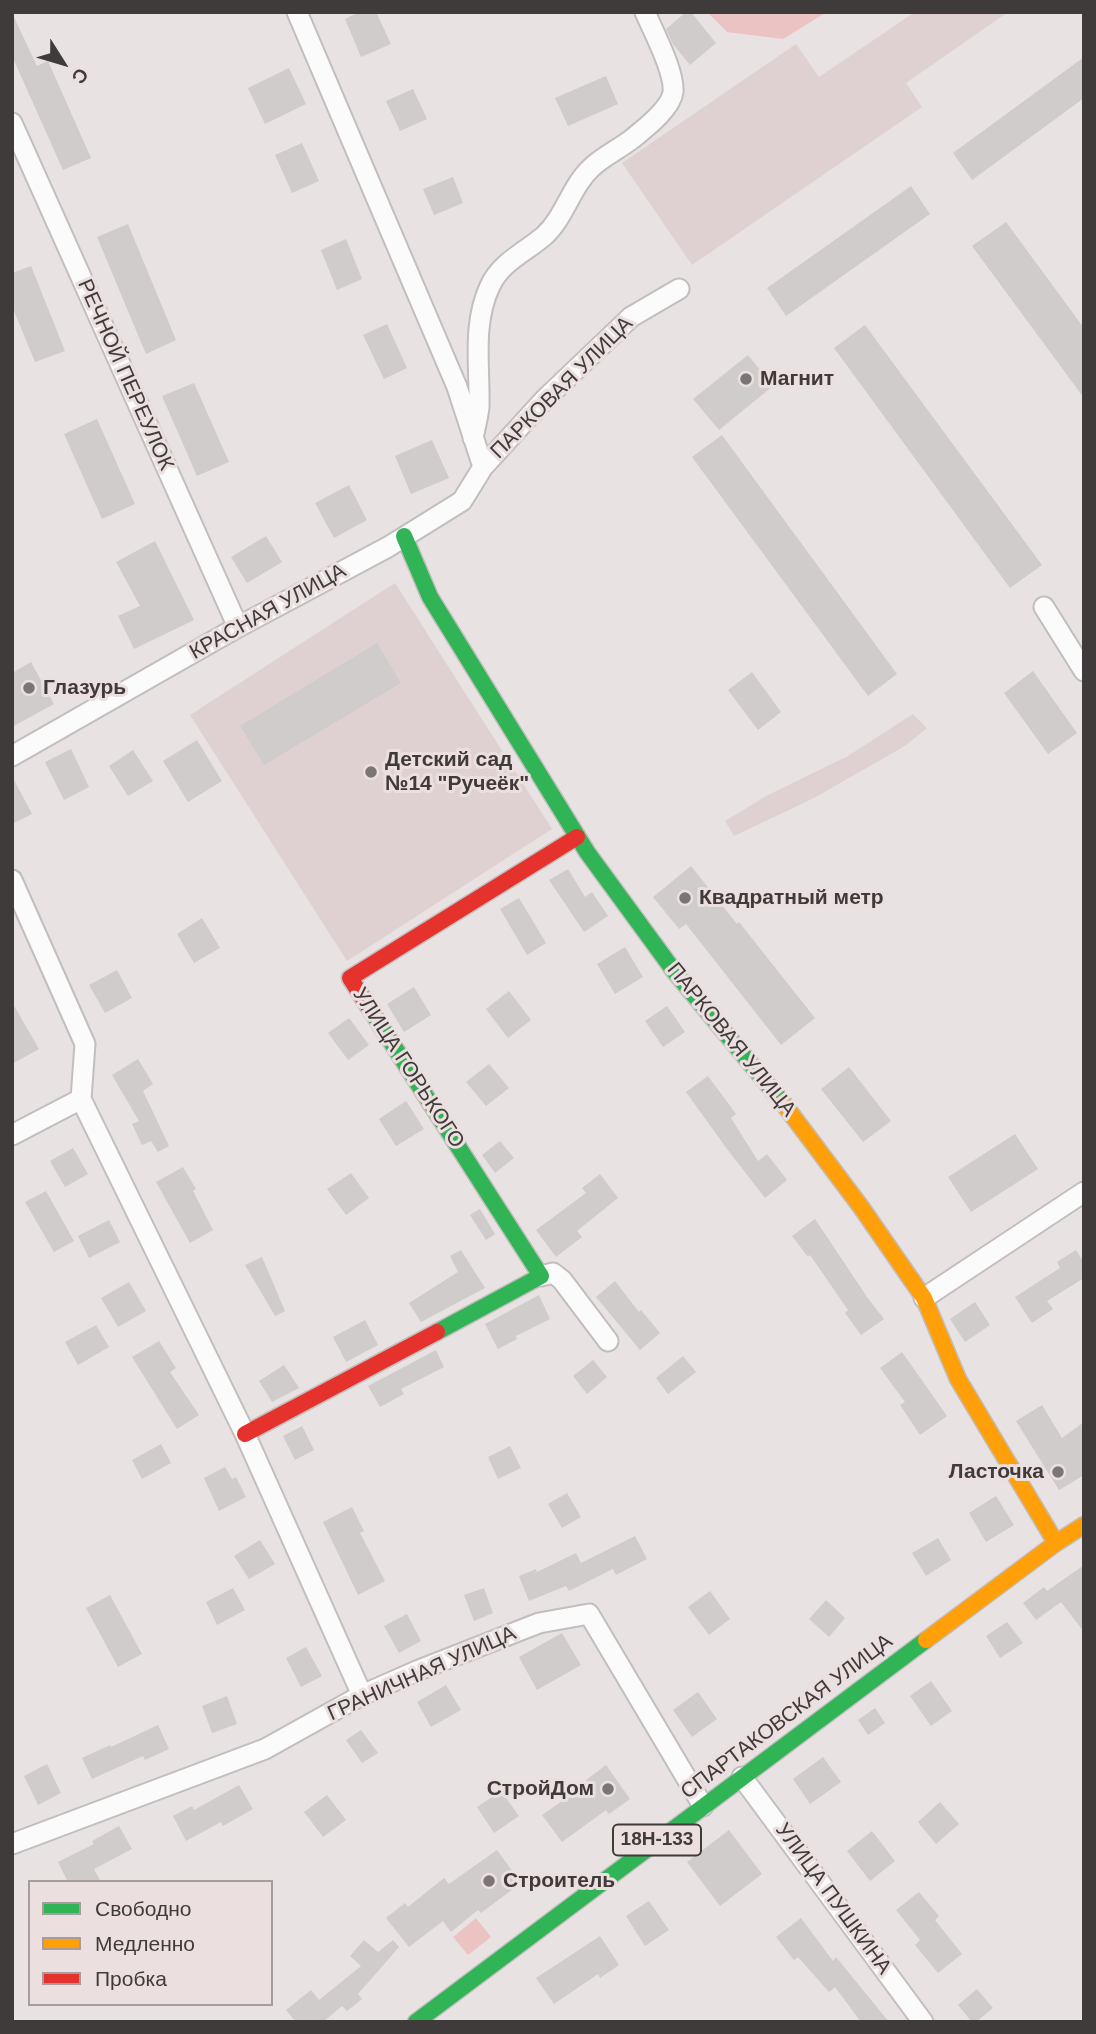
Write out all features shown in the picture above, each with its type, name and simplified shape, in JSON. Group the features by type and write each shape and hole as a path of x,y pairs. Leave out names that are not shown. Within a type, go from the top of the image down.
{"street":[{"path":"297,12 457,387 483,467"},
{"path":"474,438 479,410 477,336 490,285 502,266 545,234 592,167 631,140 662,112 673,93 668,63 645,12"},
{"name":"РЕЧНОЙ ПЕРЕУЛОК","path":"12,123 238,627"},
{"name":"ПАРКОВАЯ УЛИЦА","path":"483,467 545,399 631,317 680,289"},
{"name":"КРАСНАЯ УЛИЦА","path":"12,755 238,627 388,547 462,501 483,467"},
{"name":"ПАРКОВАЯ УЛИЦА","path":"404,536 430,597 577,837 674,971 769,1086 925,1298 957,1379 1056,1543"},
{"path":"1044,607 1084,671"},
{"name":"УЛИЦА ГОРЬКОГО","path":"541,1276 350,978 577,837"},
{"path":"12,880 85,1044 81,1098 245,1434 362,1695"},
{"path":"12,1135 81,1098"},
{"path":"925,1298 1084,1192"},
{"path":"245,1434 541,1276 552,1273 562,1280 608,1341"},
{"name":"СПАРТАКОВСКАЯ УЛИЦА","path":"416,2022 1056,1543 1084,1525"},
{"name":"ГРАНИЧНАЯ УЛИЦА","path":"12,1844 265,1749 362,1695 539,1623 589,1614 703,1806"},
{"name":"УЛИЦА ПУШКИНА","path":"742,1777 923,2022"}],"shaded area":[{"path":"707,12 827,12 783,39 727,32"},
{"path":"911,12 1008,12 906,83 922,107 692,265 622,163 796,44 819,77 912,14"},
{"name":"Детский сад №14 \"Ручеёк\"","path":"395,583 552,829 347,961 190,715"},
{"path":"913,714 927,728 905,746 814,798 734,836 725,821 768,795 848,756"},
{"path":"476,1918 491,1937 468,1955 453,1937"}],"building":[{"path":"359,12 376,12 391,44 361,57 345,19"},
{"path":"686,12 691,12 716,43 690,65 673,44 666,29"},
{"path":"12,13 37,66 48,61 91,158 63,170 12,56"},
{"path":"1084,57 1084,98 972,180 953,153"},
{"path":"289,68 306,104 265,124 248,88"},
{"path":"606,76 618,104 568,126 555,98"},
{"path":"413,89 427,119 400,131 386,101"},
{"path":"302,143 319,181 292,193 275,155"},
{"path":"453,177 463,203 434,215 423,189"},
{"path":"911,186 930,214 786,316 767,288"},
{"path":"1006,222 1084,328 1084,398 972,246"},
{"path":"128,224 176,340 146,354 97,237"},
{"path":"346,239 362,279 337,290 321,250"},
{"path":"31,266 65,351 35,362 12,306 12,273"},
{"path":"387,324 407,368 384,379 363,335"},
{"path":"865,325 1042,565 1010,588 834,348"},
{"path":"748,355 773,386 719,430 693,399"},
{"path":"194,383 229,462 197,476 162,396"},
{"path":"97,419 135,504 102,519 64,434"},
{"path":"722,435 897,674 868,696 692,457"},
{"path":"432,440 449,478 411,494 395,456"},
{"path":"349,485 367,520 334,538 315,503"},
{"path":"266,536 282,562 247,583 231,557"},
{"path":"155,541 194,620 134,649 118,616 140,606 116,562"},
{"path":"377,643 401,683 264,765 240,726"},
{"name":"Глазурь","path":"31,662 54,704 12,727 12,673"},
{"path":"1033,671 1077,733 1048,754 1004,693"},
{"path":"752,672 781,712 758,730 728,690"},
{"path":"197,740 222,781 188,802 163,761"},
{"path":"71,749 89,787 64,800 45,762"},
{"path":"133,750 153,781 128,796 109,766"},
{"path":"12,776 32,814 12,824"},
{"path":"691,866 815,1018 781,1045 686,924 679,929 653,897"},
{"path":"568,869 585,897 592,892 608,916 584,932 549,880"},
{"path":"519,898 546,943 527,955 500,909"},
{"path":"202,918 220,948 194,963 177,934"},
{"path":"625,947 643,977 615,994 597,964"},
{"path":"117,970 132,998 105,1013 89,985"},
{"path":"414,987 431,1015 404,1032 387,1004"},
{"path":"509,991 531,1020 508,1038 486,1009"},
{"path":"12,1002 39,1049 12,1064"},
{"path":"667,1006 685,1032 663,1047 645,1021"},
{"path":"349,1018 369,1045 348,1060 328,1033"},
{"path":"138,1059 153,1084 143,1091 169,1146 158,1152 151,1141 142,1145 132,1124 139,1121 112,1075"},
{"path":"489,1064 509,1088 486,1106 466,1082"},
{"path":"849,1067 891,1121 863,1142 821,1089"},
{"path":"708,1076 736,1114 731,1118 758,1161 767,1154 787,1180 765,1198 686,1092"},
{"path":"406,1101 424,1129 396,1146 379,1119"},
{"path":"1015,1134 1038,1169 971,1212 948,1177"},
{"path":"500,1141 514,1158 495,1173 482,1155"},
{"path":"73,1148 88,1174 65,1187 50,1161"},
{"path":"183,1167 196,1189 193,1191 213,1230 190,1243 156,1182"},
{"path":"351,1173 369,1198 346,1215 327,1189"},
{"path":"600,1174 618,1198 577,1231 582,1237 556,1257 536,1230 586,1193 582,1188"},
{"path":"46,1191 74,1241 54,1252 25,1202"},
{"path":"480,1209 495,1234 486,1240 470,1215"},
{"path":"815,1219 884,1319 861,1335 845,1313 848,1310 810,1255 808,1257 792,1236"},
{"path":"109,1220 120,1242 89,1258 78,1236"},
{"path":"461,1250 485,1288 421,1322 409,1303 458,1272 450,1256"},
{"path":"1076,1250 1084,1263 1084,1278 1047,1301 1053,1309 1032,1323 1015,1297 1060,1268 1057,1262"},
{"path":"262,1257 285,1311 275,1316 245,1265"},
{"path":"615,1281 639,1312 641,1310 660,1333 640,1350 596,1297"},
{"path":"129,1282 146,1311 118,1327 101,1298"},
{"path":"539,1295 550,1319 516,1336 517,1339 498,1349 485,1324"},
{"path":"975,1302 990,1325 965,1342 950,1319"},
{"path":"365,1320 378,1345 346,1362 333,1337"},
{"path":"96,1325 109,1347 78,1365 65,1342"},
{"path":"159,1341 176,1368 170,1372 199,1415 177,1429 132,1357"},
{"path":"436,1350 444,1367 401,1389 404,1394 380,1407 368,1386"},
{"path":"902,1352 947,1416 920,1435 900,1405 905,1402 880,1368"},
{"path":"683,1356 696,1372 668,1394 656,1378"},
{"path":"593,1360 607,1377 587,1394 573,1376"},
{"path":"284,1365 299,1388 272,1402 259,1381"},
{"path":"1042,1405 1062,1438 1084,1422 1084,1475 1059,1490 1016,1421"},
{"path":"302,1426 314,1450 295,1460 283,1436"},
{"path":"161,1444 171,1463 142,1479 132,1460"},
{"path":"510,1446 521,1468 498,1479 488,1457"},
{"path":"225,1467 232,1479 236,1477 246,1497 219,1511 204,1478"},
{"path":"567,1493 581,1517 562,1528 548,1504"},
{"path":"996,1496 1014,1525 986,1542 969,1513"},
{"path":"352,1507 364,1531 360,1533 385,1581 358,1595 323,1522"},
{"path":"635,1536 647,1559 616,1575 613,1569 569,1591 566,1586 529,1601 519,1576 536,1569 537,1572 576,1553 581,1563"},
{"path":"938,1538 951,1560 926,1576 912,1553"},
{"path":"260,1540 275,1564 249,1579 234,1556"},
{"path":"1084,1565 1084,1632 1061,1602 1036,1620 1023,1603 1044,1587 1047,1591"},
{"path":"233,1588 245,1610 217,1625 206,1602"},
{"path":"484,1588 493,1613 474,1621 464,1595"},
{"path":"710,1591 730,1619 709,1635 688,1607"},
{"path":"110,1595 142,1654 118,1667 86,1608"},
{"path":"826,1600 845,1618 829,1637 809,1619"},
{"path":"407,1614 421,1641 399,1653 384,1626"},
{"path":"1007,1622 1023,1643 1000,1658 986,1636"},
{"path":"562,1633 581,1665 537,1690 519,1657"},
{"path":"306,1647 322,1676 301,1687 286,1658"},
{"path":"931,1681 952,1711 931,1726 910,1696"},
{"path":"446,1685 461,1710 431,1727 417,1702"},
{"path":"698,1692 717,1719 692,1737 673,1710"},
{"path":"227,1696 237,1724 212,1733 202,1706"},
{"path":"875,1708 885,1723 868,1735 858,1720"},
{"path":"158,1725 169,1749 145,1760 143,1756 92,1779 82,1758"},
{"path":"361,1730 378,1753 362,1763 346,1740"},
{"path":"823,1757 841,1782 810,1804 793,1779"},
{"path":"47,1764 61,1793 38,1805 24,1776"},
{"path":"606,1765 630,1799 609,1814 606,1810 562,1842 542,1815 588,1783 586,1780"},
{"path":"239,1785 253,1809 223,1826 221,1822 186,1841 173,1816 192,1806 194,1810"},
{"path":"501,1791 519,1816 494,1833 477,1807"},
{"path":"327,1795 346,1820 323,1837 304,1812"},
{"path":"940,1802 959,1824 936,1844 918,1822"},
{"path":"119,1826 132,1849 94,1869 100,1880 67,1880 58,1862 94,1844 92,1841"},
{"path":"729,1830 762,1874 720,1906 687,1862"},
{"path":"872,1831 895,1861 870,1881 847,1851"},
{"path":"497,1850 521,1883 481,1913 478,1910 451,1932 443,1921 409,1947 386,1918 405,1903 408,1907 444,1878 449,1884"},
{"path":"919,1892 939,1916 935,1920 962,1954 938,1973 915,1945 920,1940 896,1910"},
{"path":"649,1901 669,1930 645,1946 626,1916"},
{"path":"801,1918 833,1961 836,1957 889,2022 861,2022 835,1987 829,1992 798,1957 794,1960 776,1937"},
{"path":"600,1936 619,1965 600,1978 598,1974 554,2004 536,1978"},
{"path":"364,1940 378,1952 393,1940 399,1947 358,1994 362,1999 347,2011 342,2006 323,2022 296,2022 286,2010 311,1990 319,2000 361,1966 350,1956"},
{"path":"977,1989 993,2008 976,2022 972,2022 958,2005"}],"traffic: fast":[{"path":"404,536 430,597 587,852 674,971 783,1103"},
{"path":"372,1012 541,1276 437,1332"},
{"path":"416,2022 926,1640"}],"traffic: slow":[{"path":"783,1103 861,1207 924,1298 958,1379 1056,1543"},
{"path":"926,1640 1084,1525"}],"traffic: jam":[{"path":"372,1012 350,978 577,837"},
{"path":"245,1434 437,1332"}],"place":[{"name":"Магнит","path":"746,379"},
{"name":"Глазурь","path":"29,688"},
{"name":"Детский сад №14 \"Ручеёк\"","path":"371,772"},
{"name":"Квадратный метр","path":"685,898"},
{"name":"Ласточка","path":"1058,1472"},
{"name":"СтройДом","path":"608,1789"},
{"name":"Строитель","path":"489,1881"}]}
